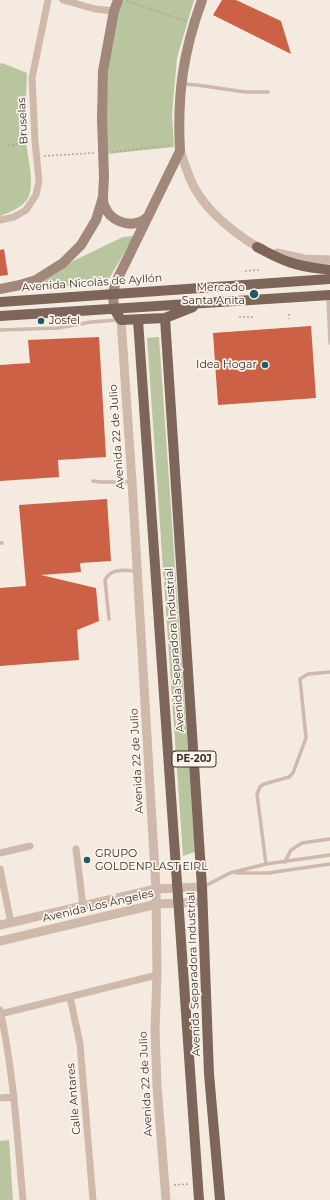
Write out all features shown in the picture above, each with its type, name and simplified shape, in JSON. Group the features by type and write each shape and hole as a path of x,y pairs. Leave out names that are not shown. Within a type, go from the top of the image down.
{"main road":[{"path":"118,0 114,11 103,71 102,118 104,207 110,215 119,222 129,224 139,222 148,217"},
{"path":"201,304 165,318 121,320 114,310 113,294 115,284 121,271 180,151 178,130 181,84 186,52 202,0"},
{"name":"Avenida Nicolás de Ayllón","path":"0,289 36,280 58,267 75,252 86,238 96,220 103,197"},
{"path":"256,247 289,262 307,267 330,270"},
{"name":"Avenida Nicolás de Ayllón","path":"0,302 330,279"},
{"path":"0,316 329,296"},
{"name":"Avenida Separadora Industrial","path":"165,318 203,902 209,1074 220,1200"},
{"name":"Avenida Separadora Industrial","path":"138,320 199,1200"}],"street":[{"name":"Bruselas","path":"0,220 14,217 26,210 36,195 39,181 35,141 32,78 48,0"},
{"path":"63,0 95,9 114,11"},
{"path":"180,151 192,184 220,221 256,247 296,258 330,260"},
{"name":"Avenida 22 de Julio","path":"121,320 157,904 157,975 154,1030 166,1200"},
{"path":"0,853 30,846"},
{"path":"76,849 83,906"},
{"path":"0,869 11,922"},
{"name":"Avenida Los Ángeles","path":"0,925 156,889 202,887"},
{"name":"Avenida Los Ángeles","path":"0,941 157,904 203,902"},
{"path":"23,1200 14,1097 9,1059 0,1013 157,975"},
{"name":"Calle Antares","path":"70,997 80,1044 94,1200"},
{"path":"0,1098 14,1097"}],"lane":[{"path":"181,84 245,92 268,92"},
{"path":"329,296 330,343"},
{"path":"0,330 58,328 91,322 121,320"},
{"path":"93,481 132,482"},
{"path":"109,620 107,576 123,570 137,571"},
{"path":"266,864 257,794 260,787 264,784 289,777 293,772 306,738 300,679 308,674 330,672"},
{"path":"284,862 291,850 302,843 330,839"},
{"path":"202,887 230,873 266,864 330,855"},
{"path":"230,873 268,873 330,864"}],"path":[{"path":"123,0 194,23"},
{"path":"8,146 35,141"},
{"path":"245,271 259,270"},
{"path":"289,314 289,319"},
{"path":"239,317 253,317"},
{"path":"165,1186 198,1183"}],"green space":[{"path":"122,0 194,0 177,58 172,114 174,147 107,154 106,111 108,68 117,11"},
{"path":"2,63 27,73 26,144 31,185 28,198 22,204 16,209 0,216 0,64"},
{"path":"134,236 106,284 42,288 43,282 75,260 123,237"},
{"path":"159,337 195,852 183,856 147,338"},
{"path":"9,1140 13,1200 0,1200 0,1141"}],"building":[{"path":"222,0 236,0 281,21 291,54 213,15"},
{"path":"4,249 8,275 0,276 0,250"},
{"name":"Idea Hogar","path":"311,326 316,398 218,405 213,333"},
{"path":"99,337 106,457 58,460 59,477 0,481 0,365 30,363 28,340"},
{"path":"107,499 111,561 80,563 81,572 41,575 96,588 99,621 77,630 79,660 0,666 0,588 26,586 19,505"}],"place":[{"name":"Mercado Santa Anita","path":"254,294"},
{"name":"Josfel","path":"41,321"},
{"name":"Idea Hogar","path":"265,365"},
{"name":"GRUPO GOLDENPLAST EIRL","path":"87,860"}]}
